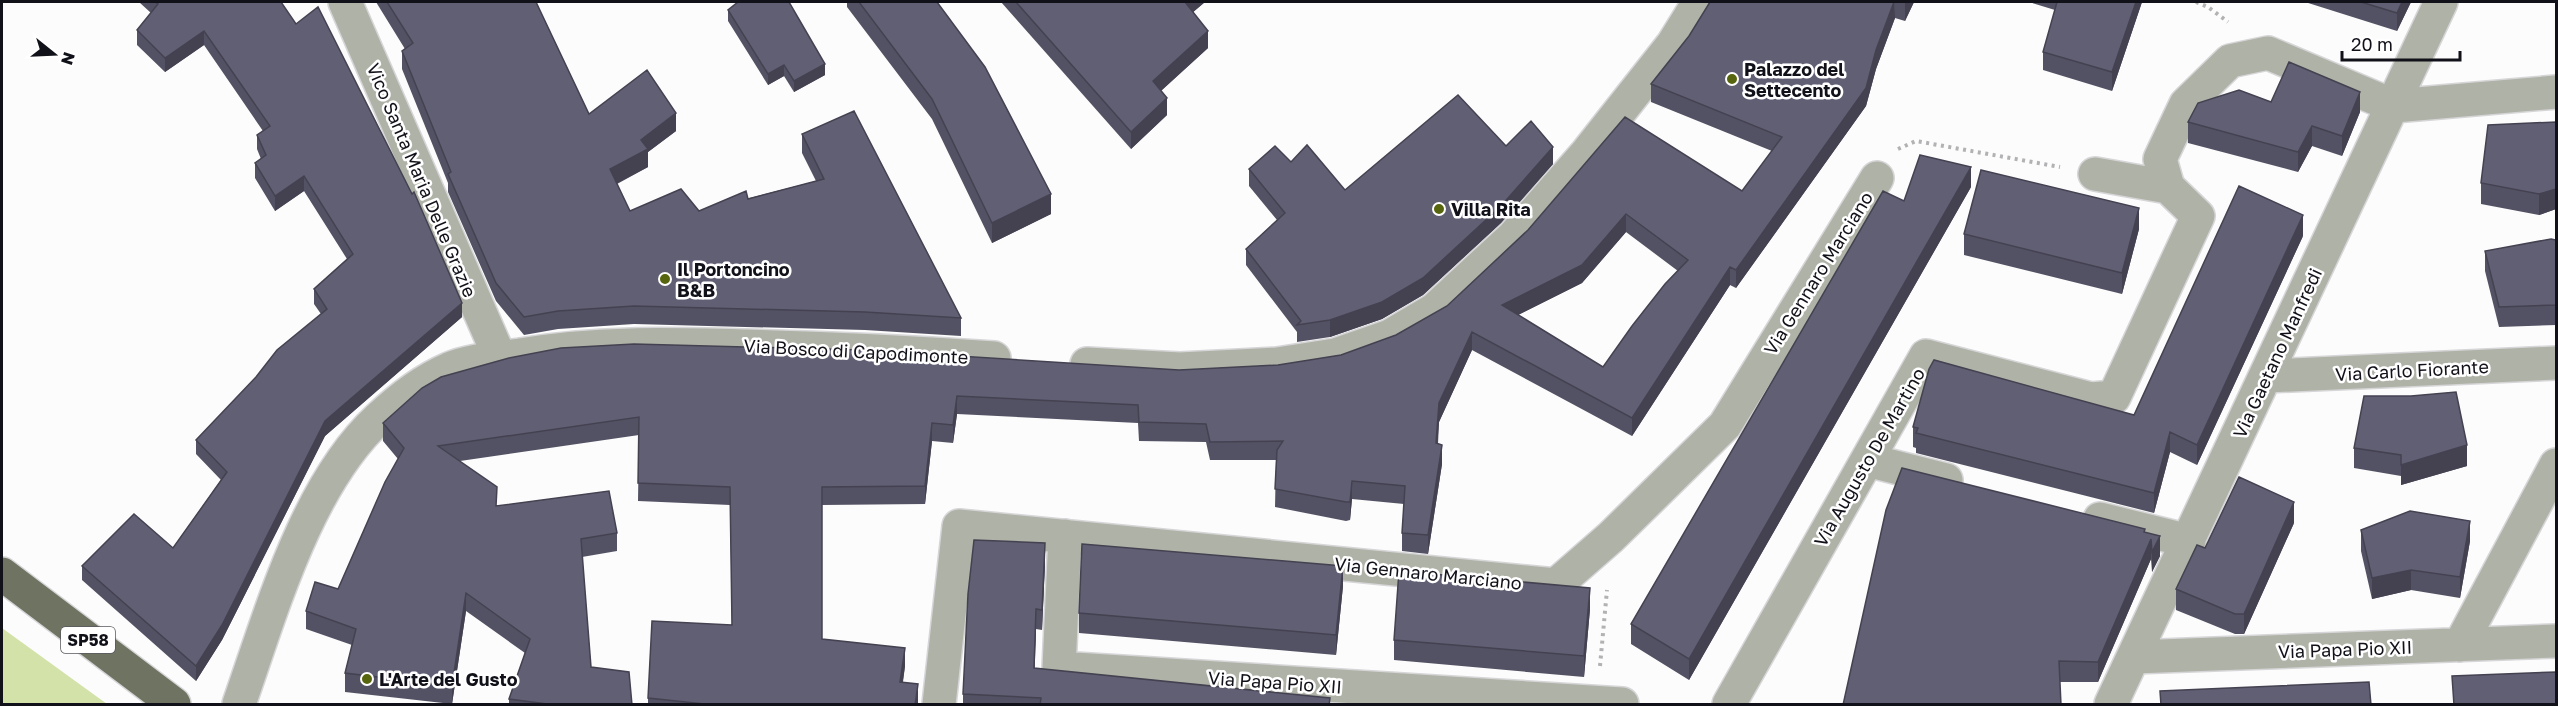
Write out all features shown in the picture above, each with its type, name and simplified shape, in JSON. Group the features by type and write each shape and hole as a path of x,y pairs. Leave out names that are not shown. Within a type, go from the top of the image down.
{"main road":[{"name":"SP58","path":"2,574 174,705"}],"street":[{"name":"Vico Santa Maria Delle Grazie","path":"345,2 500,358"},
{"path":"1060,363 1180,369 1277,364 1335,355 1390,336 1434,310 1514,236 1586,154 1673,44 1699,2"},
{"name":"Via Gaetano Manfredi","path":"2111,705 2441,2"},
{"path":"2095,174 2168,187 2160,159 2186,104 2230,61 2268,53 2394,106 2556,92"},
{"name":"Via Gennaro Marciano","path":"939,705 959,526 1556,585 1611,537 1725,424 1877,178"},
{"name":"Via Augusto De Martino","path":"1729,705 1926,356 2091,399 2114,397 2198,216 2168,187"},
{"name":"Via Bosco di Capodimonte","path":"239,705 294,551 321,496 343,460 377,419 411,391 451,368 560,348 634,343 864,349 1026,360"},
{"name":"Via Carlo Fiorante","path":"2266,376 2556,363"},
{"path":"1867,460 1970,486"},
{"path":"2460,645 2556,465"},
{"path":"2074,512 2189,541"},
{"name":"Via Papa Pio XII","path":"1065,536 1059,668 1364,696 1610,704"},
{"name":"Via Papa Pio XII","path":"2134,657 2556,641"}],"path":[{"path":"2196,2 2208,7"},
{"path":"1877,178 1893,151 1916,141 1967,148 2095,174"},
{"path":"1610,704 1611,537"}],"green space":[{"path":"2,628 107,704 2,704"}],"building":[{"path":"155,2 281,2 296,24 318,7 412,194 414,192 462,303 325,421 222,625 196,666 82,566 134,514 173,548 227,472 196,440 256,377 277,350 327,309 314,289 353,254 304,176 275,196 255,163 266,155 257,135 270,126 204,31 165,58 137,30 158,4"},
{"path":"387,2 536,2 589,114 647,70 676,113 641,140 648,149 610,169 630,211 681,189 699,211 746,191 748,199 824,179 802,134 854,111 961,318 865,312 634,306 558,311 524,317 496,283 448,174 451,172 402,51 413,43"},
{"path":"738,2 789,2 825,64 794,81 784,65 768,74 728,10"},
{"path":"859,2 937,2 985,67 1051,194 992,223 932,99"},
{"path":"1016,2 1185,2 1208,31 1153,81 1167,98 1131,132"},
{"path":"1710,2 1894,2 1876,50 1866,88 1736,270 1730,267 1632,418 1472,332 1439,403 1436,443 1442,445 1428,535 1402,533 1405,486 1352,481 1350,502 1275,489 1277,450 1283,441 1210,442 1206,424 1139,422 1138,405 957,396 953,425 932,423 925,486 822,487 822,639 905,648 900,682 918,684 915,705 714,705 648,698 652,621 732,625 730,487 638,483 639,417 438,446 497,487 496,506 609,491 617,533 581,539 591,667 629,672 632,705 555,705 509,699 530,639 466,593 452,686 345,673 356,629 306,611 315,582 338,589 385,482 404,448 383,423 422,388 441,377 509,358 561,348 634,344 863,350 1179,370 1278,365 1341,355 1396,335 1447,306 1528,230 1625,117 1742,191 1782,137 1651,84 1689,36","holes":["1626,214 1688,260 1665,284 1603,367 1502,305 1582,265"]},
{"path":"2057,2 2136,2 2112,72 2043,52"},
{"path":"2361,2 2402,2 2397,13"},
{"path":"2289,62 2360,92 2342,136 2312,126 2298,152 2188,122 2198,103 2239,90 2271,102"},
{"path":"1458,95 1506,146 1531,121 1553,147 1501,206 1423,278 1382,302 1330,320 1297,325 1301,321 1246,249 1285,213 1249,169 1275,146 1291,162 1307,145 1345,190"},
{"path":"2556,122 2556,189 2539,194 2481,183 2488,125"},
{"path":"1920,155 1971,167 1689,659 1631,624 1883,191 1904,201"},
{"path":"1981,170 2139,208 2122,273 1964,234"},
{"path":"2239,186 2303,215 2197,445 2170,432 2154,493 1916,433 1918,428 1913,427 1929,369 1934,360 2134,415"},
{"path":"2556,240 2556,305 2499,307 2485,251"},
{"path":"2456,392 2467,445 2401,465 2401,455 2354,448 2364,396 2411,396"},
{"path":"1902,468 2145,529 2144,532 2160,536 2152,552 2151,539 2098,662 2059,661 2061,705 1843,705 1886,510"},
{"path":"2239,477 2294,502 2244,614 2235,614 2176,589 2197,545 2205,548"},
{"path":"2410,511 2470,521 2460,577 2411,570 2372,578 2361,530"},
{"path":"974,540 1045,543 1042,610 1036,609 1034,668 1330,698 1329,705 1040,705 1041,698 963,694 968,594"},
{"path":"1082,544 1343,566 1336,635 1079,613"},
{"path":"1399,571 1590,588 1584,656 1394,640"},
{"path":"2556,672 2556,705 2454,705 2452,676"},
{"path":"2369,682 2371,705 2161,705 2160,691"}],"place":[{"name":"Palazzo del Settecento","path":"1732,79"},
{"name":"Villa Rita","path":"1439,209"},
{"name":"Il Portoncino B&B","path":"665,279"},
{"name":"L'Arte del Gusto","path":"367,679"}]}
